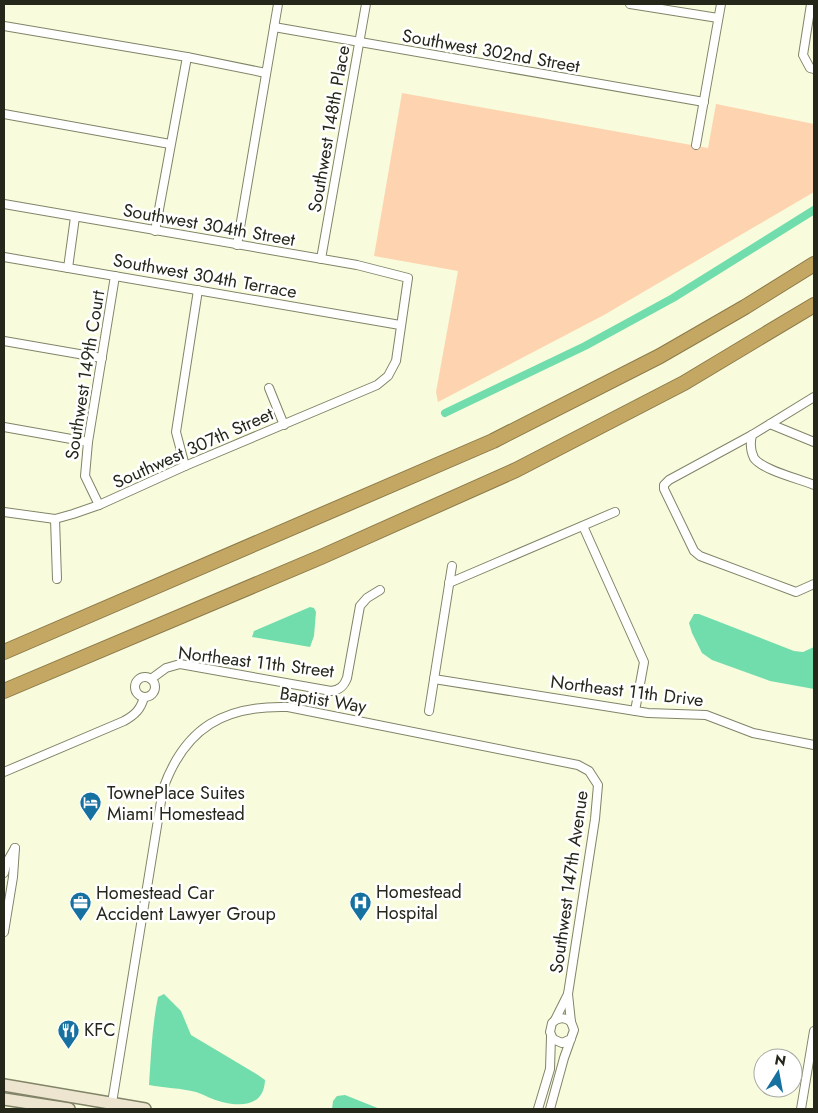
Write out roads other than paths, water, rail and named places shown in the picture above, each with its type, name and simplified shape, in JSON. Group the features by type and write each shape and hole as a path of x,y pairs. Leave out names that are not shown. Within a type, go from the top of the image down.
{"highway":[{"path":"4,652 493,441 660,356 746,307 814,264"},
{"path":"4,691 321,557 516,470 684,383 814,306"}],"main road":[{"path":"4,1085 112,1106 145,1109"},
{"path":"4,1099 69,1109"}],"street":[{"path":"237,245 278,4"},
{"name":"Southwest 148th Place","path":"321,259 366,4"},
{"path":"630,4 718,18"},
{"path":"696,145 721,4"},
{"path":"811,4 803,55 812,69"},
{"path":"4,26 187,57 266,73"},
{"name":"Southwest 302nd Street","path":"274,27 704,102"},
{"path":"155,231 187,57"},
{"path":"4,114 170,144"},
{"name":"Southwest 304th Street","path":"4,204 390,272 408,278 400,325"},
{"path":"68,268 75,216"},
{"name":"Southwest 304th Terrace","path":"4,257 400,325"},
{"name":"Southwest 149th Court","path":"99,505 85,476 88,442 115,276"},
{"path":"185,466 176,432 198,290"},
{"name":"Southwest 307th Street","path":"4,512 55,518 99,505 185,466 377,386 388,376 396,360 400,325"},
{"path":"4,341 102,358"},
{"path":"269,388 284,424"},
{"path":"814,397 752,435 669,480 664,485 664,489 694,551 700,556 796,592 814,584"},
{"path":"770,424 814,442"},
{"path":"4,427 88,442"},
{"path":"752,435 750,446 758,462 814,485"},
{"path":"450,583 615,512"},
{"path":"55,518 57,579"},
{"path":"583,526 644,662 635,711"},
{"path":"429,711 452,566"},
{"name":"Northeast 11th Street","path":"144,697 136,692 136,682 143,677 151,679 166,668 176,664 337,690 344,686 347,678 360,606 367,598 380,590"},
{"path":"4,772 124,721 136,714 144,697 150,695 154,690 154,683 151,679"},
{"name":"Northeast 11th Drive","path":"434,679 635,711 706,715 753,733 814,745"},
{"name":"Baptist Way","path":"112,1106 163,789 178,756 212,722 236,711 250,708 288,707 578,765 594,776"},
{"name":"Southwest 147th Avenue","path":"555,1020 568,994 598,799 598,785 594,776"},
{"path":"4,873 6,862 14,848 13,877 4,932"},
{"name":"Southwest 147th Avenue","path":"568,994 571,1022"},
{"path":"538,1109 550,1069 550,1029 555,1020 565,1018 571,1022 574,1030 550,1109"},
{"path":"801,1109 814,1031"},
{"path":"551,1037 562,1043 571,1039"}],"waterway":[{"path":"445,413 585,346 673,298 814,210"}],"place":[{"name":"TownePlace Suites Miami Homestead","path":"91,822"},
{"name":"Homestead Hospital","path":"360,921"},
{"name":"Homestead Car Accident Lawyer Group","path":"80,922"},
{"name":"KFC","path":"68,1049"}]}
